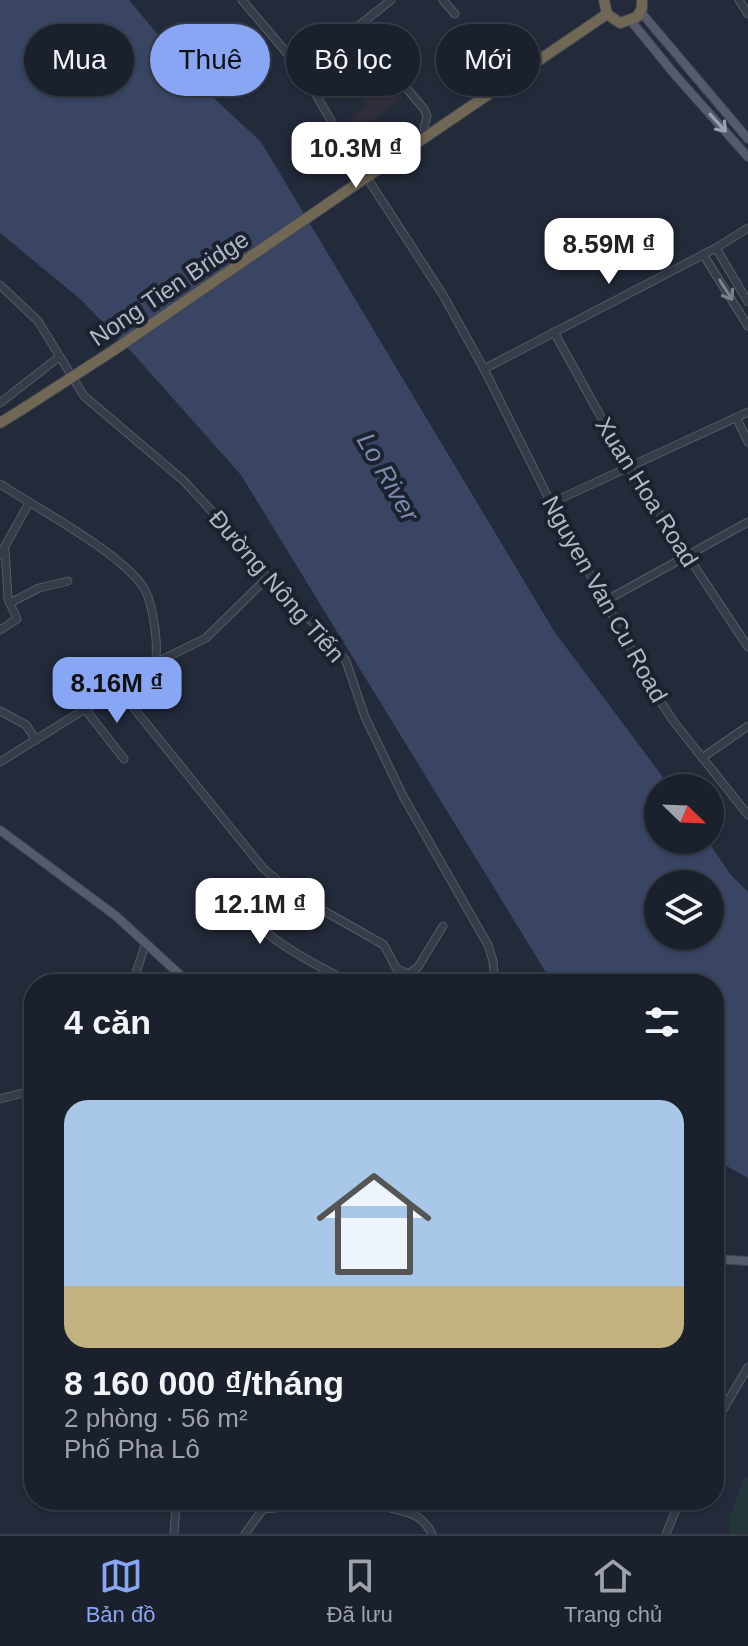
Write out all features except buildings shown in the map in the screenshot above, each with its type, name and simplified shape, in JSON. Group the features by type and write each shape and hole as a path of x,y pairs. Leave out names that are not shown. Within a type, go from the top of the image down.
{"highway":[{"path":"604,0 607,14 620,23 631,21 642,3"},
{"name":"Nong Tien Bridge","path":"0,423 114,350 607,14"}],"main road":[{"path":"642,3 748,139"},
{"path":"631,21 748,157"},
{"path":"0,830 116,916 179,974"},
{"path":"724,1260 748,1261"}],"street":[{"name":"Nguyen Van Cu Road","path":"242,0 286,52"},
{"path":"361,24 391,0"},
{"path":"443,0 455,14"},
{"path":"739,0 747,12"},
{"name":"Nguyen Van Cu Road","path":"317,96 443,295 551,503 657,696 748,815"},
{"path":"413,96 427,116 424,128 426,137"},
{"path":"484,369 716,248 748,228"},
{"path":"716,248 748,302"},
{"path":"703,254 748,326"},
{"name":"Đường Nông Tiến","path":"0,285 38,321 84,396 184,481 240,542 267,578 319,628 346,661 365,717 403,796 488,945 494,974"},
{"name":"Xuan Hoa Road","path":"554,332 628,466 687,558 744,634 748,647"},
{"path":"0,403 59,357"},
{"path":"551,503 748,412"},
{"path":"736,417 748,442"},
{"path":"0,484 116,559 144,587 150,602 157,654 148,672 0,762"},
{"path":"0,630 17,620 10,603 2,552 29,503"},
{"path":"607,600 748,522"},
{"path":"155,663 206,638 267,578"},
{"path":"10,603 39,588 68,581"},
{"path":"120,691 192,784 263,868 289,891 384,945 396,968 408,974 418,967 443,926"},
{"path":"85,709 124,759"},
{"path":"0,711 26,725 36,740"},
{"path":"702,758 748,726"},
{"path":"274,877 248,904 249,913 276,941 333,974"},
{"path":"135,974 146,943"},
{"path":"0,1099 24,1093"},
{"path":"724,1408 748,1367"},
{"path":"174,1534 176,1510"},
{"path":"245,1534 262,1510"},
{"path":"397,1510 417,1515 428,1525 432,1534"},
{"path":"666,1534 676,1510"}],"shaded area":[{"path":"361,97 403,97 351,138 342,126 368,105"},
{"path":"744,1478 748,1478 748,1534 729,1534 729,1518"}],"water":[{"name":"Lo River","path":"0,0 129,0 150,25 150,96 212,96 261,142 554,631 661,774 644,774 644,854 717,854 748,892 748,1178 724,1165 724,974 547,974 241,475 129,349 79,298 0,233"}]}
